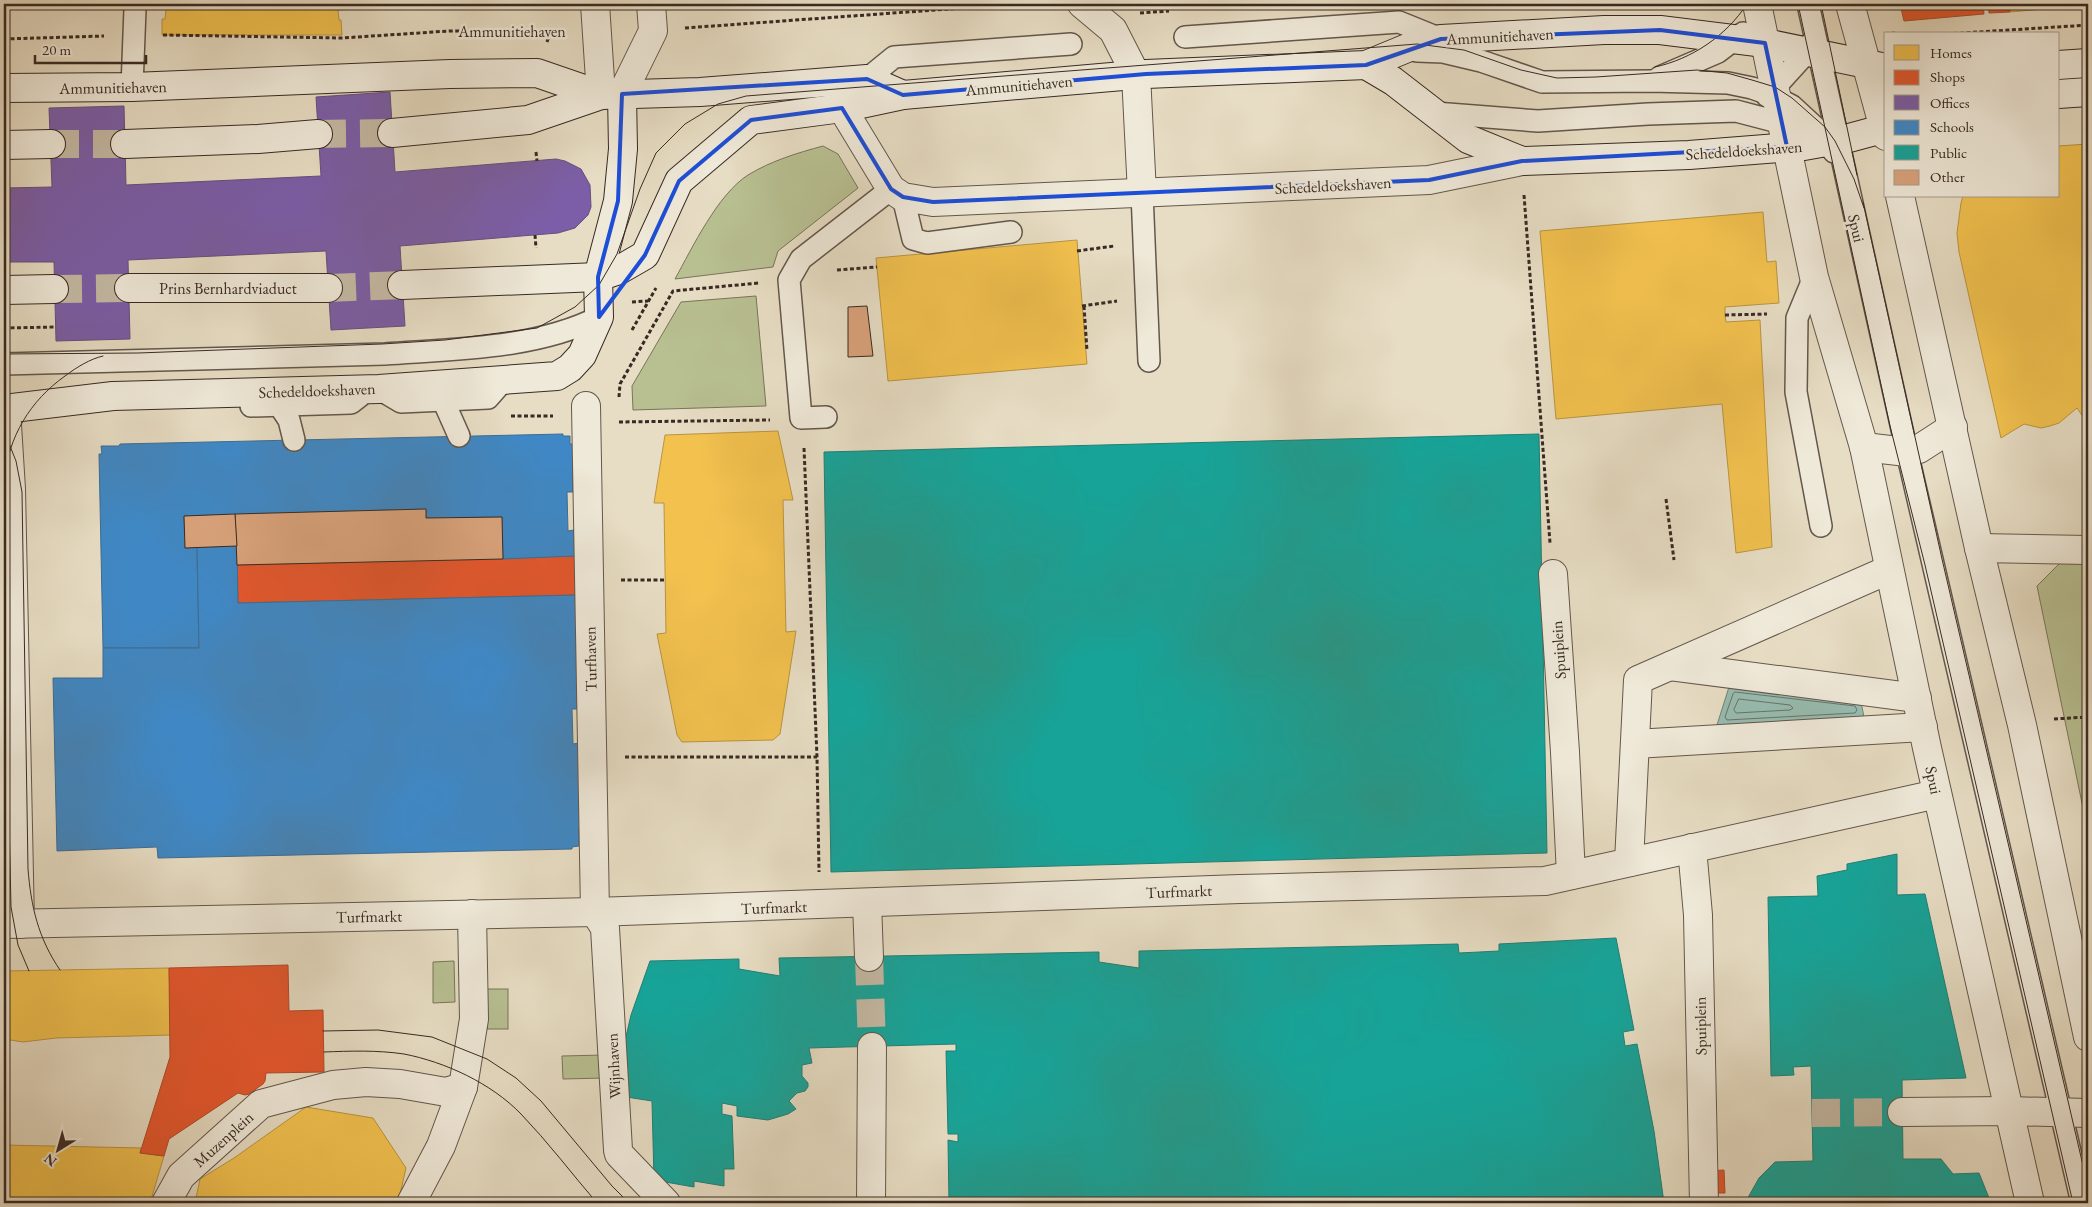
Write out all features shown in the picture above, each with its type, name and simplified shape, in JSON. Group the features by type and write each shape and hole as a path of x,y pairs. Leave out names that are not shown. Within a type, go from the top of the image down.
{"street":[{"path":"595,4 598,30 611,94"},
{"path":"392,133 528,120 611,94 653,31 650,4"},
{"path":"1082,4 1113,30 1136,75 1142,193"},
{"path":"1850,4 1876,65 1884,124"},
{"name":"Spui","path":"1761,7 1765,43 1778,110 1814,277 1864,447 1888,570 2030,1203"},
{"name":"Ammunitiehaven","path":"599,317 645,254 679,181 750,120 842,108 903,95 1136,75 1366,65 1417,44 1441,39 1613,30 1660,30 1815,47 1876,65"},
{"path":"2060,65 2088,63"},
{"name":"Schedeldoekshaven","path":"1366,65 1393,81 1468,140 1522,161"},
{"name":"Ammunitiehaven","path":"4,88 132,87 450,74 537,73 611,94 700,92 867,79 903,95"},
{"path":"2060,94 2088,92"},
{"name":"Schedeldoekshaven","path":"5,409 113,396 202,394 375,396 557,376 570,368 582,355 599,317 598,277 618,201 623,149 611,94"},
{"path":"842,108 897,193"},
{"name":"Schedeldoekshaven","path":"897,193 933,202 1429,180 1522,161 1689,155 1778,110 1827,142 1884,131"},
{"path":"125,144 258,139 318,134"},
{"path":"4,146 51,144"},
{"path":"1900,198 2022,725 2088,1037"},
{"path":"402,285 598,277 619,270 645,254"},
{"name":"Prins Bernhardviaduct","path":"129,288 328,288"},
{"path":"4,290 54,289"},
{"path":"5,409 11,489 12,924"},
{"name":"Turfhaven","path":"586,415 595,912"},
{"path":"1864,447 1907,452 1919,450 1953,427"},
{"path":"1980,548 2088,550"},
{"path":"1629,862 1638,680 1888,570"},
{"name":"Spuiplein","path":"1553,574 1566,752 1570,875"},
{"path":"1670,666 1917,698"},
{"path":"1635,744 1923,727"},
{"path":"1570,875 1938,794"},
{"name":"Spuiplein","path":"1692,848 1698,915 1704,1203"},
{"name":"Turfmarkt","path":"12,924 595,912 820,905 1240,889 1544,882 1570,875"},
{"path":"867,903 869,957"},
{"name":"Wijnhaven","path":"595,912 605,928 619,1154 666,1203"},
{"path":"411,1203 441,1146 463,1087 474,1019 472,914"},
{"path":"871,1203 872,1046"},
{"name":"Muzenplein","path":"166,1203 181,1176 261,1104 333,1085 366,1082 400,1084 446,1092 463,1087"},
{"path":"1902,1112 2008,1111 2075,1113"}],"lane":[{"path":"1808,4 1827,142"},
{"name":"Schedeldoekshaven","path":"1651,81 1702,61 1718,52 1755,23 1761,7"},
{"path":"132,87 135,9"},
{"path":"1185,37 1399,22 1441,39"},
{"path":"867,79 894,57 1071,44"},
{"name":"Schedeldoekshaven","path":"1778,110 1815,47"},
{"name":"Schedeldoekshaven","path":"1403,50 1443,52 1481,61 1542,82 1651,81 1728,83 1778,110"},
{"name":"Schedeldoekshaven","path":"1736,111 1751,106 1778,110"},
{"name":"Schedeldoekshaven","path":"1435,113 1538,121 1648,114 1778,110 1792,106 1818,130 1827,142 1846,179"},
{"name":"Spui","path":"1846,179 1907,452 2075,1113 2082,1203"},
{"path":"826,417 801,418 789,280 801,259 897,193 913,239 920,242 927,243 1011,232"},
{"path":"1142,193 1149,361"},
{"path":"1814,277 1798,314 1796,392 1821,526"},
{"name":"Schedeldoekshaven","path":"4,364 384,354 446,350 537,340 576,329 599,317"},
{"path":"202,394 229,406 304,406 375,396 443,400 468,399 488,398 503,381"},
{"path":"443,400 459,436 462,417 468,399"},
{"path":"280,405 289,420 294,440 298,420 304,406"}],"path":[{"path":"653,31 1019,4"},
{"path":"1978,32 2088,25"},
{"name":"Ammunitiehaven","path":"4,40 134,35 342,38 449,31 598,30"},
{"path":"1524,194 1553,574"},
{"path":"1077,251 1144,243"},
{"path":"619,403 620,384 673,291 768,282"},
{"path":"1088,351 1083,306 1123,301"},
{"path":"1725,315 1760,314"},
{"path":"4,328 56,326"},
{"path":"618,422 619,412"},
{"path":"586,415 618,422 772,420"},
{"path":"804,439 817,757 820,905"},
{"path":"1666,499 1674,560"},
{"path":"589,580 666,580"},
{"path":"592,757 817,757"}],"highlighted area":[{"path":"1660,30 1765,43 1787,147 1522,161 1429,180 933,202 903,197 891,189 842,108 751,120 679,181 645,255 599,317 598,277 618,201 622,94 867,79 903,95 1146,74 1366,65 1441,39"}],"green space":[{"path":"823,146 838,154 858,188 778,251 773,267 675,279 716,208 737,184 748,175 775,162"},
{"path":"756,296 766,406 633,410 632,386 681,302"},
{"path":"2061,562 2088,563 2088,832 2037,586"},
{"path":"454,961 455,1002 433,1003 433,962"},
{"path":"487,989 508,989 508,1029 487,1029"},
{"path":"604,1055 605,1078 563,1079 562,1056"}],"water":[{"path":"1729,687 1861,702 1864,717 1717,725"}],"building: Homes":[{"path":"146,4 460,4 338,10 342,35 162,35 162,19 165,19 166,9 143,9"},
{"path":"2009,4 2044,4 2044,9 2010,12"},
{"path":"2078,4 2088,4 2088,6 2078,7"},
{"path":"2088,144 2088,424 2077,408 2059,423 2041,428 2024,424 2001,438 1959,252 1957,233 1961,203 1962,198 2060,198 2060,146"},
{"path":"1763,212 1767,262 1776,261 1779,303 1725,307 1725,315 1726,322 1760,320 1772,547 1736,553 1722,404 1556,419 1540,231"},
{"path":"1077,240 1087,364 888,381 876,258"},
{"path":"778,431 793,500 783,500 786,632 796,631 780,734 773,740 682,742 677,735 657,634 666,633 664,503 654,503 665,435"},
{"path":"169,968 171,1035 56,1038 23,1042 4,1039 4,971"},
{"path":"306,1107 373,1118 406,1168 398,1203 195,1203 200,1179 234,1158"},
{"path":"4,1145 141,1148 140,1153 164,1156 150,1203 4,1203"}],"building: Shops":[{"path":"1900,4 1983,4 1984,14 1904,21"},
{"path":"1988,4 2009,4 2010,12 1989,13"},
{"path":"2044,4 2078,4 2078,7 2044,9"},
{"path":"575,556 576,595 238,603 237,565"},
{"path":"288,965 289,1011 323,1010 324,1072 266,1073 263,1084 249,1094 238,1093 169,1139 164,1156 140,1153 170,1057 169,968"},
{"path":"1724,1170 1725,1193 1707,1193 1707,1171"}],"building: Offices":[{"path":"4,4 146,4 146,6 143,6 143,9 4,9"},
{"path":"390,92 395,172 556,159 565,161 581,169 590,185 591,207 588,215 575,228 558,233 400,246 405,326 331,330 326,251 128,260 130,339 56,341 54,262 4,262 4,188 52,187 49,108 124,106 126,185 321,176 316,97"}],"building: Schools":[{"path":"563,434 563,436 570,436 570,444 573,444 573,492 567,492 568,531 574,530 575,556 503,559 502,517 426,518 426,509 184,516 185,548 197,547 199,648 103,648 99,454 102,454 101,446 119,446 120,444"},
{"path":"237,546 238,603 576,595 578,709 572,709 573,744 579,743 581,828 579,828 579,846 572,847 572,849 158,858 157,847 57,851 53,678 103,678 103,648 199,648 197,547"}],"building: Public":[{"path":"1165,4 1196,4 1165,6"},
{"path":"1539,434 1547,853 831,872 824,452"},
{"path":"1897,854 1897,895 1925,894 1966,1078 1902,1080 1903,1159 1941,1159 1953,1174 1979,1173 1991,1203 1745,1203 1759,1178 1775,1162 1813,1161 1811,1066 1793,1067 1794,1075 1771,1076 1768,897 1818,896 1817,876 1847,870 1847,864"},
{"path":"1616,938 1634,1030 1623,1032 1625,1046 1637,1044 1654,1131 1664,1203 949,1203 948,1140 958,1142 958,1134 948,1134 946,1051 956,1051 956,1044 809,1048 812,1063 802,1065 802,1076 808,1083 808,1087 805,1091 797,1093 789,1101 796,1109 788,1114 768,1120 737,1116 737,1106 722,1103 722,1114 732,1116 734,1169 724,1169 724,1186 694,1181 694,1187 654,1180 652,1101 620,1096 625,1041 631,1015 650,961 739,959 739,969 780,976 779,958 1099,952 1099,962 1139,968 1139,951 1458,944 1459,953 1499,951 1499,944"}],"building: Other":[{"path":"867,306 873,356 848,357 848,307"},
{"path":"426,509 426,518 502,517 503,559 237,565 235,514"},
{"path":"235,514 237,546 185,548 184,516"}],"tunnel":[{"path":"318,134 392,133"},
{"path":"51,144 125,144"},
{"path":"328,288 402,285"},
{"path":"54,289 129,288"},
{"path":"869,957 872,1047"},
{"path":"1812,1113 1902,1112"}],"tram line":[{"path":"1655,67 1682,58 1707,44 1729,26 1747,4"},
{"path":"1798,4 1890,426 1925,565 2073,1203"},
{"path":"1821,4 1857,175"},
{"path":"4,354 138,353 382,344 445,340 537,328 575,307 599,285 617,254 640,189 656,153 685,124 718,104 746,96 1417,44 1464,50 1521,70 1557,78 1697,70 1727,73 1775,87 1792,98 1825,127 1835,141 1854,179 1864,208"},
{"path":"1863,202 1942,559 2088,1187"},
{"path":"4,479 16,434 32,408 41,397 65,376 93,359 103,356"},
{"path":"4,431 16,461 22,492 29,883 41,934 60,970"},
{"path":"4,592 11,907 18,945 29,971"},
{"path":"323,1031 378,1030 432,1037 487,1059 516,1078 541,1101 612,1186 629,1203"},
{"path":"324,1052 374,1051 404,1054 435,1062 467,1075 496,1093 521,1114 597,1203"}]}
